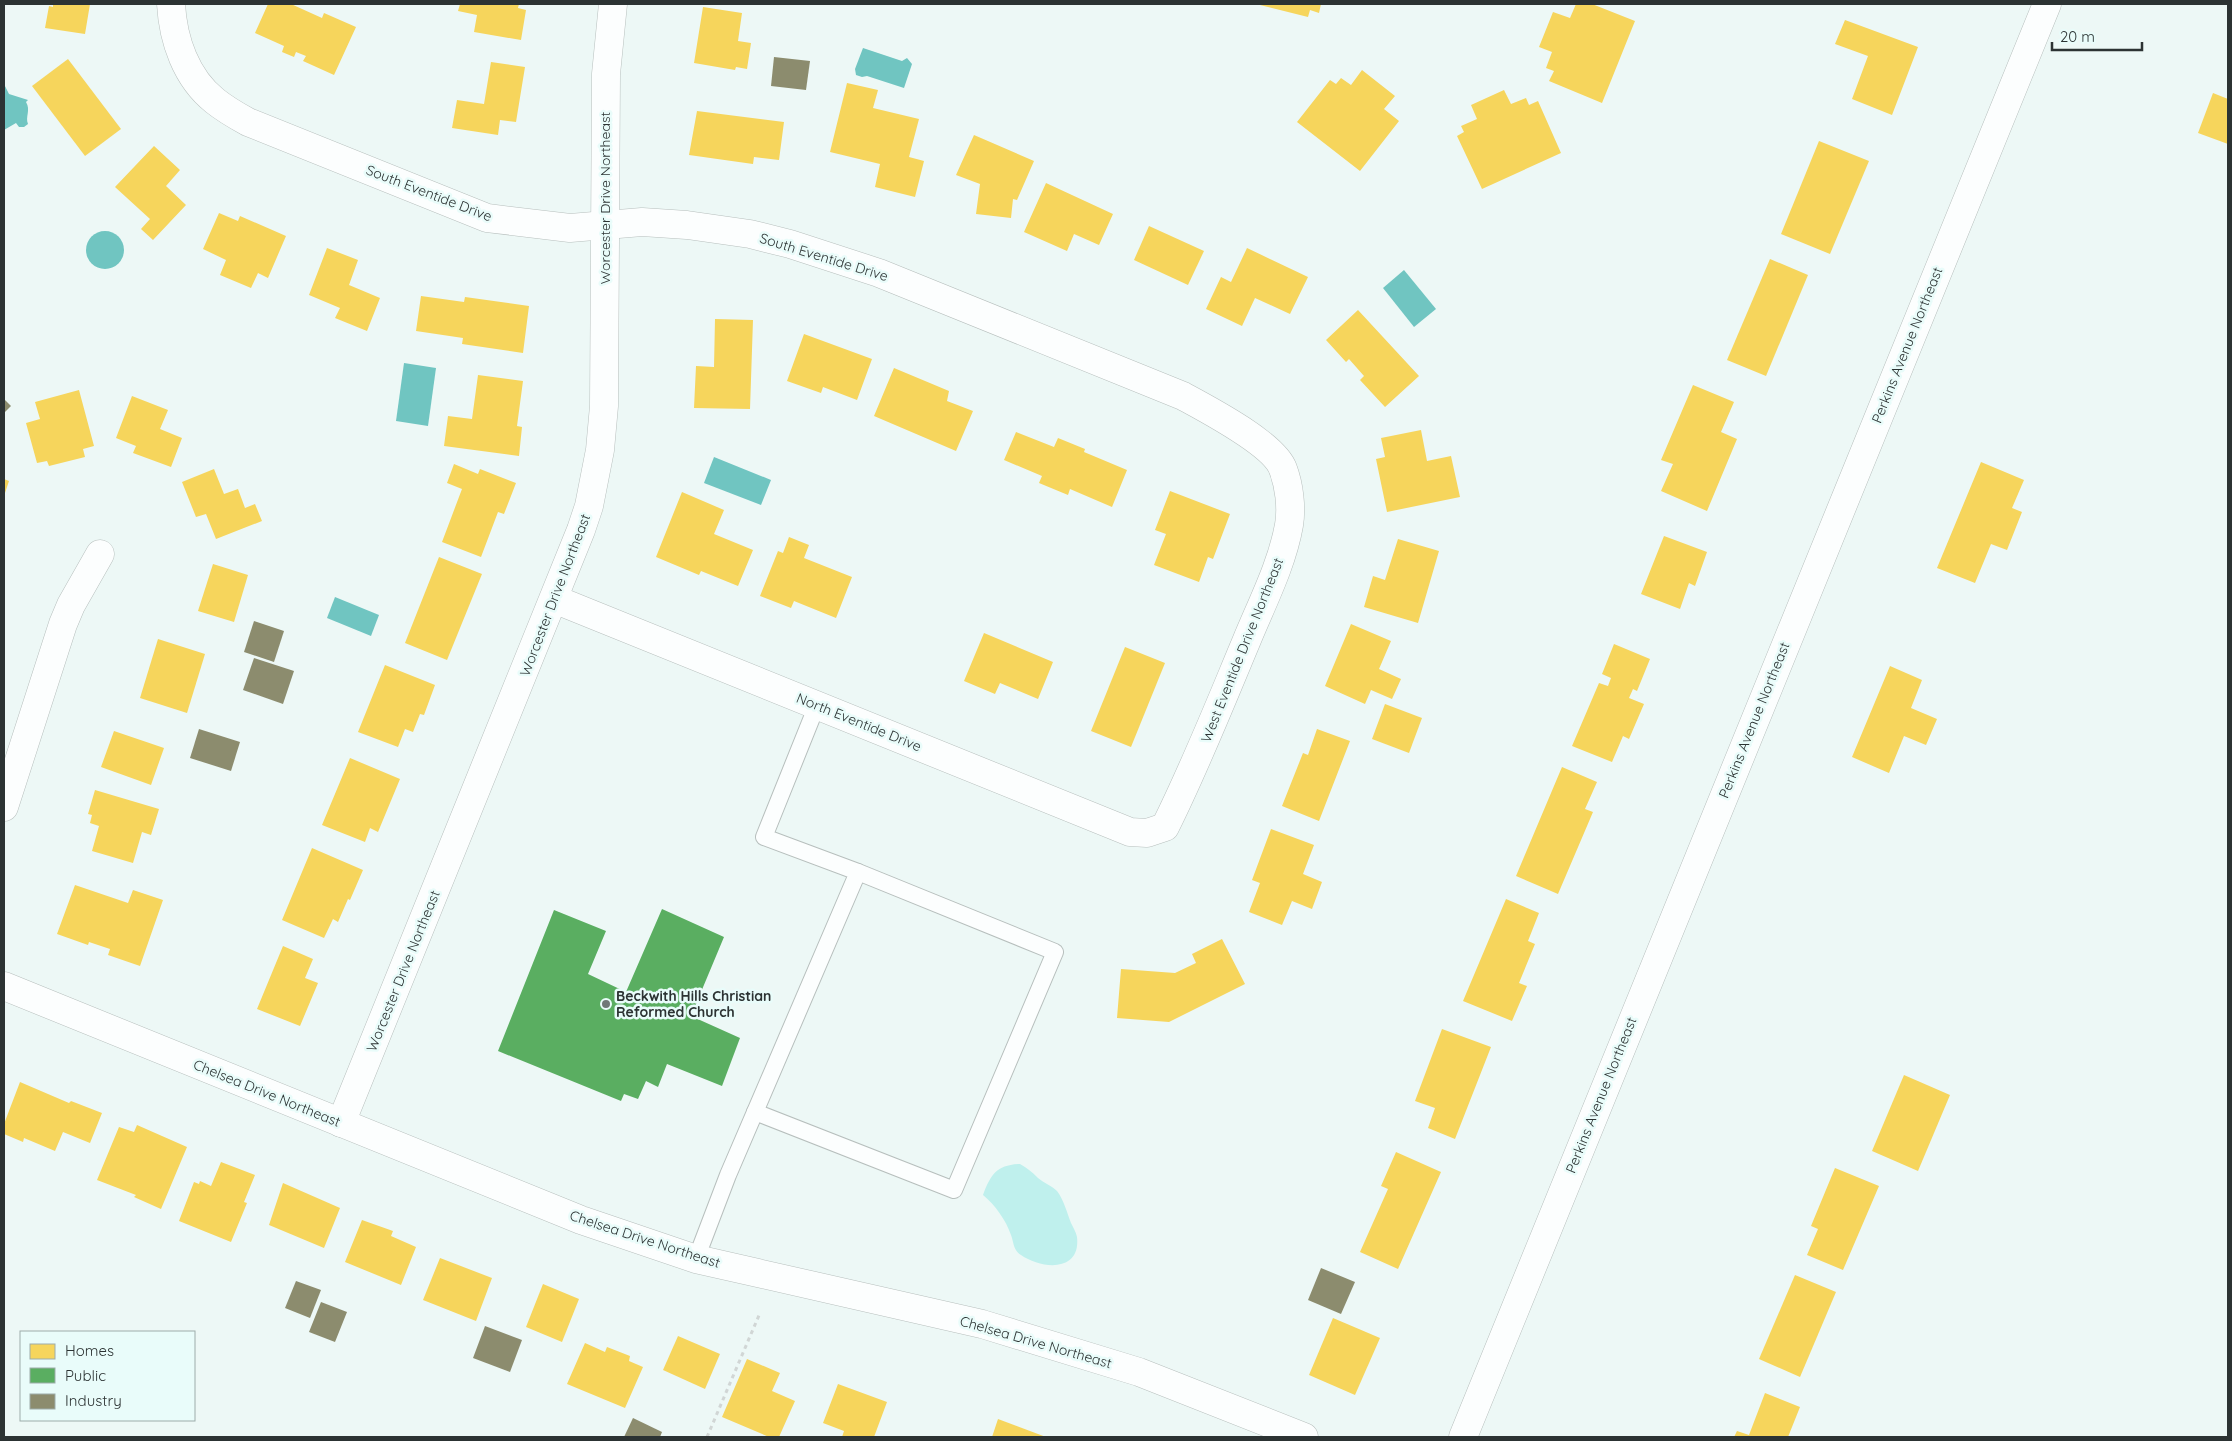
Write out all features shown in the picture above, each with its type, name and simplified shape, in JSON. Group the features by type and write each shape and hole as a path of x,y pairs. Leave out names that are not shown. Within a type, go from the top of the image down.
{"street":[{"name":"South Eventide Drive","path":"171,4 174,34 183,60 204,91 214,101 248,122 488,218 570,228 642,222 660,223 750,234 790,244 879,273 1172,391 1223,418 1268,450 1283,467"},
{"name":"Worcester Drive Northeast","path":"340,1123 554,599 589,506 600,450 604,406 606,74 613,4"},
{"name":"Perkins Avenue Northeast","path":"1463,1437 2047,4"},
{"name":"West Eventide Drive Northeast","path":"1165,827 1186,785 1277,566 1289,526 1291,511 1283,467"},
{"path":"4,806 63,624 71,605 100,554"},
{"name":"North Eventide Drive","path":"554,599 1130,832 1147,833 1165,827"},
{"name":"Chelsea Drive Northeast","path":"4,986 581,1220 696,1259 982,1324 1139,1372 1304,1437"}],"lane":[{"path":"755,1112 954,1190 1055,952 858,872 764,837 817,705"},
{"path":"696,1259 755,1112 858,872"}],"path":[{"path":"707,1437 760,1313"}],"shaded area":[{"path":"863,48 902,61 907,58 912,64 904,88 867,76 856,75 855,69"},
{"path":"4,84 9,94 28,100 26,102 28,124 24,127 19,127 16,123 4,130"},
{"path":"105,231 112,232 118,237 123,243 123,257 118,263 112,268 105,269 98,268 92,263 87,257 86,250 87,243 92,237 98,232"},
{"path":"1404,270 1436,309 1414,327 1383,288"},
{"path":"404,363 436,368 428,426 396,421"},
{"path":"714,457 771,480 761,505 704,483"},
{"path":"335,597 379,615 371,636 327,618"},
{"path":"1020,1164 1055,1189 1062,1198 1077,1237 1077,1249 1073,1257 1066,1262 1058,1265 1049,1265 1029,1260 1018,1253 1003,1218 992,1203 983,1195 989,1181 996,1172 1006,1166"}],"building: Homes":[{"path":"53,4 90,4 85,34 45,28 49,6 53,7"},
{"path":"268,4 291,4 322,18 324,13 356,27 334,75 303,61 306,56 296,52 294,57 282,52 284,46 255,33"},
{"path":"460,4 519,4 518,8 526,10 521,40 474,32 477,15 458,11"},
{"path":"1256,4 1321,4 1319,13 1310,10 1308,17"},
{"path":"1576,4 1592,4 1635,21 1602,103 1549,81 1554,71 1546,68 1552,52 1539,47 1553,12 1570,18"},
{"path":"703,7 742,13 738,41 751,43 747,69 736,67 735,70 694,63"},
{"path":"1845,20 1918,47 1892,115 1852,99 1868,56 1835,44"},
{"path":"68,59 121,129 85,156 32,86"},
{"path":"491,62 525,67 516,122 500,120 498,135 452,128 457,100 484,104"},
{"path":"1362,70 1395,96 1384,109 1399,121 1360,171 1297,122 1330,80 1336,84 1341,78 1351,85"},
{"path":"847,83 878,90 873,108 919,119 909,157 924,161 915,197 875,187 880,164 830,152"},
{"path":"1504,90 1511,104 1526,98 1529,105 1538,101 1561,153 1482,189 1457,136 1464,132 1461,126 1477,119 1471,105"},
{"path":"2213,93 2228,99 2228,144 2198,133"},
{"path":"697,111 784,122 779,160 754,157 753,164 689,155"},
{"path":"974,135 1034,161 1017,200 1013,199 1011,218 976,214 980,184 956,175"},
{"path":"1819,141 1869,161 1830,254 1781,234"},
{"path":"154,146 180,170 166,186 186,205 153,240 141,229 150,219 115,187"},
{"path":"1046,183 1113,214 1099,245 1074,234 1067,251 1024,232"},
{"path":"219,213 238,221 240,216 286,236 268,278 258,273 251,288 220,275 226,260 203,249"},
{"path":"1149,226 1204,251 1188,285 1134,260"},
{"path":"327,248 358,260 349,285 380,298 367,331 335,318 340,308 309,295"},
{"path":"1247,248 1308,277 1290,314 1255,298 1242,326 1206,309 1221,277 1231,282"},
{"path":"1770,259 1808,275 1766,376 1727,360"},
{"path":"421,296 464,302 465,297 529,306 523,353 462,344 463,338 416,331"},
{"path":"1358,310 1419,376 1385,407 1360,380 1364,376 1349,359 1346,362 1326,340"},
{"path":"715,319 753,320 750,409 694,408 696,366 714,367"},
{"path":"804,334 872,359 857,400 823,387 821,393 787,381"},
{"path":"894,368 949,391 947,401 973,411 956,451 874,416"},
{"path":"478,375 523,381 517,426 522,427 519,456 444,446 448,416 472,419"},
{"path":"1693,385 1734,402 1721,432 1737,439 1707,511 1661,491 1673,464 1661,460"},
{"path":"79,390 94,446 83,449 85,457 49,466 47,461 37,463 26,423 40,419 35,402"},
{"path":"132,396 168,410 160,429 182,438 171,467 133,453 136,446 116,438"},
{"path":"1421,430 1427,461 1451,456 1460,497 1387,512 1376,459 1385,457 1381,438"},
{"path":"1016,432 1054,447 1058,438 1085,449 1084,452 1127,470 1112,507 1070,489 1068,495 1039,483 1042,476 1004,460"},
{"path":"1981,462 2024,480 2012,508 2022,512 2007,550 1991,544 1975,583 1937,568"},
{"path":"454,464 478,474 480,469 516,483 504,514 498,512 481,557 442,542 462,489 447,483"},
{"path":"214,469 224,494 238,489 245,508 255,504 262,521 216,539 206,514 196,517 182,482"},
{"path":"4,479 9,481 4,496"},
{"path":"1170,491 1230,514 1213,559 1208,557 1199,582 1154,565 1166,534 1155,530"},
{"path":"682,492 724,510 714,534 753,550 738,586 701,571 699,575 656,557"},
{"path":"1664,536 1707,552 1695,586 1689,583 1680,609 1641,594"},
{"path":"789,537 809,545 804,558 852,577 836,618 794,601 791,608 760,596 778,551 783,553"},
{"path":"1398,539 1439,551 1418,623 1364,607 1373,576 1385,580"},
{"path":"439,557 482,574 447,660 405,643"},
{"path":"213,564 248,575 234,622 198,611"},
{"path":"1351,624 1391,641 1379,669 1401,679 1392,699 1371,690 1365,704 1325,686"},
{"path":"984,633 1053,662 1038,699 1000,683 995,694 964,681"},
{"path":"158,639 205,654 187,713 140,698"},
{"path":"1614,644 1650,659 1637,691 1633,689 1629,698 1644,704 1629,739 1623,736 1612,762 1572,746 1599,683 1608,686 1611,678 1602,674"},
{"path":"1125,647 1165,663 1131,747 1091,731"},
{"path":"385,665 435,685 424,715 420,714 413,732 405,729 398,747 358,732"},
{"path":"1890,666 1922,680 1911,708 1937,719 1926,745 1904,736 1889,773 1852,757"},
{"path":"1385,704 1422,718 1409,753 1372,739"},
{"path":"1317,729 1350,741 1319,821 1282,806 1303,753 1308,755"},
{"path":"114,731 164,748 151,785 101,767"},
{"path":"350,758 400,779 378,832 370,828 365,842 322,825"},
{"path":"1562,767 1597,782 1585,809 1593,812 1558,894 1516,876"},
{"path":"95,790 159,809 151,835 142,832 133,863 92,851 99,826 90,823 92,815 88,814"},
{"path":"1271,829 1314,845 1303,874 1322,882 1312,909 1292,901 1282,925 1249,912 1260,883 1252,880"},
{"path":"312,848 363,870 338,922 333,919 324,938 282,920"},
{"path":"75,885 128,903 133,890 163,900 140,966 108,955 110,949 89,942 88,945 57,934"},
{"path":"1506,899 1539,913 1528,941 1535,944 1519,983 1527,986 1512,1021 1463,1001"},
{"path":"1222,939 1245,984 1169,1022 1117,1018 1121,969 1175,973 1196,963 1192,954"},
{"path":"283,946 313,959 305,978 318,983 300,1026 257,1009"},
{"path":"1442,1029 1491,1047 1455,1139 1428,1128 1435,1108 1415,1101"},
{"path":"1904,1075 1950,1095 1918,1171 1872,1151"},
{"path":"20,1082 69,1103 71,1101 102,1113 90,1143 63,1132 55,1151 24,1138 23,1142 4,1134 4,1124"},
{"path":"137,1125 187,1147 161,1209 134,1197 136,1195 97,1180 119,1127 134,1132"},
{"path":"1396,1152 1441,1172 1398,1269 1360,1252 1388,1189 1381,1186"},
{"path":"221,1162 255,1175 244,1202 247,1203 231,1242 179,1221 194,1182 199,1184 200,1181 211,1186"},
{"path":"1835,1168 1879,1186 1843,1270 1807,1255 1818,1229 1811,1226"},
{"path":"283,1183 340,1208 324,1248 269,1225"},
{"path":"362,1220 393,1231 391,1236 416,1247 401,1285 345,1262"},
{"path":"440,1258 492,1278 476,1321 423,1300"},
{"path":"1795,1275 1836,1292 1800,1377 1759,1359"},
{"path":"543,1284 579,1299 562,1342 526,1327"},
{"path":"1333,1318 1380,1338 1355,1395 1309,1375"},
{"path":"678,1336 720,1354 705,1389 663,1370"},
{"path":"585,1343 605,1352 607,1347 630,1356 629,1361 643,1367 625,1408 567,1384"},
{"path":"747,1359 780,1373 772,1391 795,1401 779,1437 769,1437 722,1417"},
{"path":"838,1384 887,1402 874,1437 842,1437 844,1431 823,1423"},
{"path":"1765,1393 1800,1407 1788,1437 1734,1437 1737,1431 1749,1435"},
{"path":"998,1419 1046,1437 992,1437"}],"building: Public":[{"name":"Beckwith Hills Christian Reformed Church","path":"662,909 724,937 691,1016 740,1038 722,1086 667,1064 658,1087 646,1081 638,1099 624,1094 621,1101 498,1051 554,910 606,931 588,974 626,992"}],"building: Industry":[{"path":"774,57 810,61 806,90 771,86"},
{"path":"4,399 11,406 4,413"},
{"path":"254,621 284,631 274,662 244,652"},
{"path":"254,658 294,671 283,704 243,690"},
{"path":"199,729 240,742 231,771 190,758"},
{"path":"1321,1268 1355,1282 1341,1314 1308,1300"},
{"path":"296,1281 321,1290 310,1318 285,1308"},
{"path":"321,1302 347,1312 335,1342 309,1332"},
{"path":"485,1326 522,1340 510,1372 473,1358"},
{"path":"633,1418 662,1432 660,1437 624,1437"}],"place":[{"name":"Beckwith Hills Christian Reformed Church","path":"606,1004"}]}
